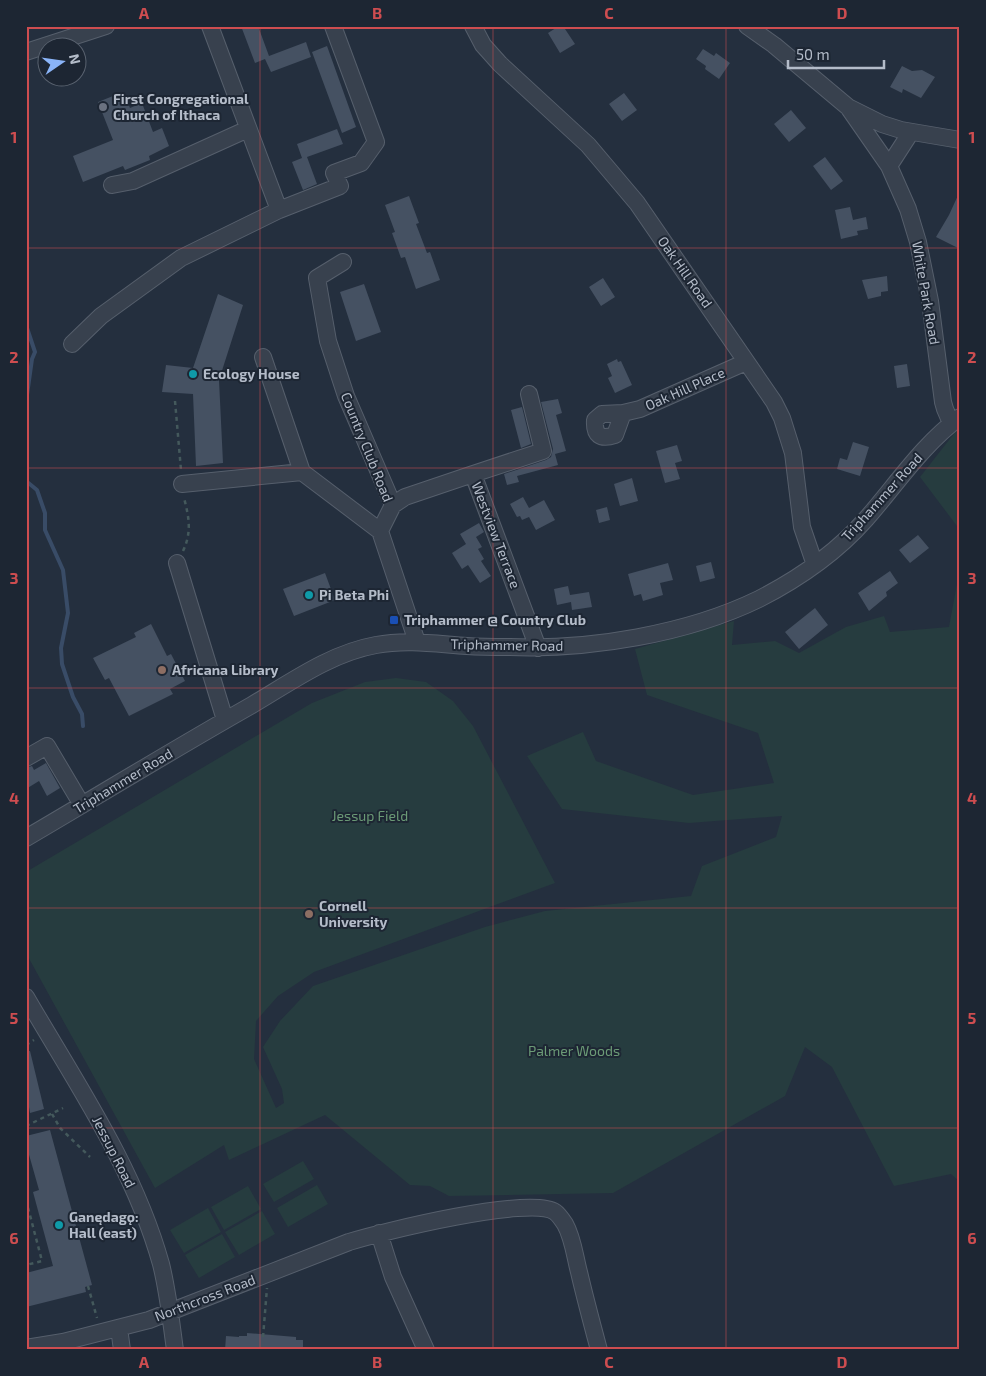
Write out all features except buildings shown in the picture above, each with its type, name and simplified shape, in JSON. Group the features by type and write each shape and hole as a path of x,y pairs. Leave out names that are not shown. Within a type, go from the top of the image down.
{"street":[{"path":"26,52 106,26"},
{"path":"210,26 279,210"},
{"path":"72,344 101,316 181,258 279,210 340,186 334,173 361,163 376,142 333,26"},
{"name":"Oak Hill Road","path":"473,26 483,45 500,64 588,145 637,203 774,402 782,418 793,453 802,527 814,565"},
{"name":"White Park Road","path":"747,26 774,45 848,108 889,166 908,209 918,242 930,301 943,402 956,420"},
{"path":"848,108 882,124 911,132 960,140"},
{"path":"112,184 132,181 248,129"},
{"path":"889,166 911,132"},
{"name":"Country Club Road","path":"343,262 317,278 328,341 346,396 393,505 380,531"},
{"path":"263,357 302,472 380,531 417,642"},
{"name":"Oak Hill Place","path":"624,413 640,409 746,362"},
{"path":"473,474 543,451 529,394"},
{"name":"Triphammer Road","path":"26,838 225,720 348,652 381,644 417,642 538,648 593,644 650,635 685,626 759,599 814,565 864,522 924,451 956,420"},
{"path":"182,484 302,472"},
{"name":"Westview Terrace","path":"393,505 405,497 473,474 538,648"},
{"path":"177,563 225,720"},
{"path":"26,758 47,746 82,805"},
{"name":"Jessup Road","path":"26,997 120,1160 142,1211 161,1263 175,1350"},
{"name":"Northcross Road","path":"26,1348 119,1328 170,1313 349,1242 379,1233 446,1218 520,1208 540,1208 555,1212 565,1224 599,1350"},
{"path":"379,1233 396,1284 426,1350"},
{"path":"119,1328 122,1350"}],"path":[{"path":"26,1045 34,1040"},
{"path":"26,1065 28,1070"},
{"path":"26,1126 63,1108"},
{"path":"52,1114 60,1128 90,1157"},
{"path":"26,1200 42,1261 26,1265"},
{"path":"263,1337 269,1273"}],"green space":[{"path":"960,426 960,530 920,477"},
{"name":"Palmer Woods","path":"959,573 960,1182 951,1174 894,1186 832,1067 805,1047 785,1096 613,1193 449,1196 430,1186 410,1185 325,1115 229,1160 224,1145 155,1188 26,953 26,872 312,703 365,682 396,678 426,682 453,701 473,726 555,883 314,972 278,996 256,1021 254,1059 276,1108 284,1103 282,1089 263,1047 280,1021 313,986 485,927 545,911 691,896 702,866 776,837 782,816 689,823 562,809 527,756 583,732 596,761 693,795 774,783 758,733 647,695 635,649 734,621 732,645 775,641 799,653 846,627 884,616 890,632 949,627"},
{"path":"303,1161 314,1179 274,1202 263,1184"},
{"path":"317,1185 328,1204 288,1227 277,1208"},
{"path":"248,1186 261,1209 224,1230 211,1207"},
{"path":"208,1208 221,1232 184,1253 170,1230"},
{"path":"262,1211 275,1234 239,1255 225,1232"},
{"path":"222,1234 235,1257 199,1278 185,1255"}],"waterway":[{"path":"26,325 35,352 32,359 26,402"},
{"path":"26,481 37,490 45,513 45,530 63,570 68,613 61,648 62,664 73,697 82,714 83,726"}],"place":[{"name":"First Congregational Church of Ithaca","path":"103,107"},
{"name":"Ecology House","path":"193,374"},
{"name":"Pi Beta Phi","path":"309,595"},
{"name":"Triphammer @ Country Club","path":"394,620"},
{"name":"Africana Library","path":"162,670"},
{"name":"Cornell University","path":"309,914"},
{"name":"Ganędagǫ: Hall (east)","path":"59,1225"}],"park label":[{"name":"Jessup Field","path":"370,816"}]}
